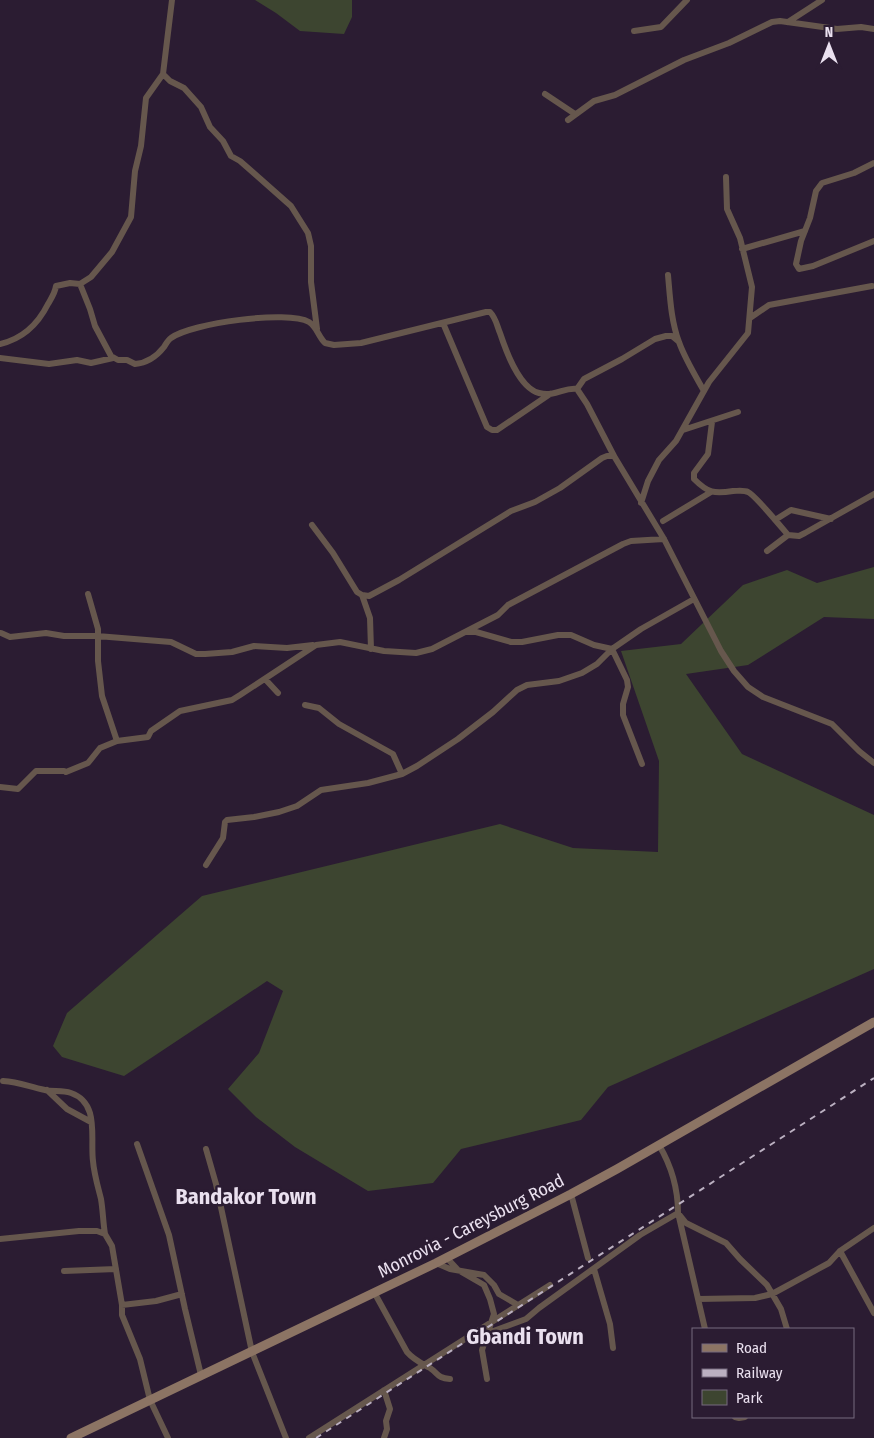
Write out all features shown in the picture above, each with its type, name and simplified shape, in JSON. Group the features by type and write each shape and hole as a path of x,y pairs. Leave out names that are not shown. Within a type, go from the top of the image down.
{"main road":[{"name":"Monrovia - Careysburg Road","path":"71,1438 436,1263 571,1194 874,1022"}],"street":[{"path":"0,344 12,341 38,321 55,293 56,286 70,283 80,284 91,277 112,252 131,217 135,170 146,98 163,74 172,0"},
{"path":"634,31 661,27 687,0"},
{"path":"788,22 822,0"},
{"path":"568,120 596,99 616,95 684,60 729,43 772,22 780,20 837,29 874,29"},
{"path":"163,74 170,81 184,88 201,107 210,127 223,141 231,156 240,161 284,199 296,212 311,240 312,282 317,330 318,336 325,343 340,345 361,343 490,312 496,321 511,361 525,383 536,392 550,394 577,389"},
{"path":"545,94 576,114"},
{"path":"874,163 854,174 822,183 816,191 796,264 798,269 813,266 874,241"},
{"path":"642,503 648,481 656,465 676,441 704,391 748,333 752,286 736,227 727,208 726,177"},
{"path":"742,249 805,231"},
{"path":"668,275 678,341 704,391"},
{"path":"80,284 95,326 113,358"},
{"path":"750,318 769,305 872,286"},
{"path":"0,358 49,364 78,360 91,363 113,358 127,360 132,364 143,363 160,351 170,338 206,324 261,318 281,318 307,321 317,330"},
{"path":"443,324 487,427 497,430 550,394"},
{"path":"577,389 584,378 622,359 655,339 672,336 678,341"},
{"path":"577,389 588,404 614,456 664,539 721,651 734,671 748,687 763,697 832,724 859,752 874,763"},
{"path":"683,430 738,412"},
{"path":"711,492 694,479 694,473 708,454 712,422"},
{"path":"312,525 333,552 357,592 369,596 511,512 535,502 560,488 602,458 614,456"},
{"path":"663,522 711,492 739,490 749,492 788,535"},
{"path":"767,551 788,535 799,536 874,494"},
{"path":"775,520 791,510 831,519"},
{"path":"1,633 10,637 38,632 64,636 97,636 171,642 196,654 232,652 254,646 287,648 340,642 371,649 416,653 432,649 465,632 475,630 498,615 508,605 631,541 664,539"},
{"path":"88,594 98,629 102,696 117,741"},
{"path":"362,595 370,618 371,649"},
{"path":"206,865 223,838 225,822 227,820 274,813 296,806 321,790 368,783 402,774 418,766 458,739 493,712 517,690 527,685 559,681 582,673 597,664 612,650 641,629 694,599"},
{"path":"475,630 511,642 522,642 558,635 572,636 594,646 612,650"},
{"path":"0,787 18,789 36,771 65,771 88,763 100,748 117,741 148,736 151,731 180,711 232,700 316,644"},
{"path":"612,650 627,680 628,687 623,704 623,715 642,764"},
{"path":"265,678 278,693"},
{"path":"305,705 320,708 339,724 393,754 402,774"},
{"path":"3,1081 19,1082 47,1090 67,1092 83,1100 88,1106 91,1122 93,1163 101,1200 105,1234 112,1246 122,1315 140,1359 150,1400 168,1438"},
{"path":"47,1090 67,1109 91,1122"},
{"path":"137,1144 169,1235 201,1375"},
{"path":"659,1145 674,1176 678,1197 678,1213 705,1328"},
{"path":"206,1149 216,1184 252,1352 286,1438"},
{"path":"571,1194 588,1258"},
{"path":"488,1333 526,1319 640,1235 678,1213"},
{"path":"678,1213 686,1223 730,1246 740,1259 767,1285 788,1328"},
{"path":"698,1299 755,1298 772,1294 829,1263 840,1251 874,1228"},
{"path":"0,1239 79,1231 97,1231 105,1234"},
{"path":"840,1251 874,1313"},
{"path":"446,1258 458,1270 480,1282 486,1288 494,1310 482,1350 487,1379"},
{"path":"436,1263 484,1275 494,1285 499,1294 518,1305"},
{"path":"64,1271 116,1269"},
{"path":"594,1269 610,1324 613,1348"},
{"path":"309,1438 550,1285"},
{"path":"374,1292 406,1352 414,1360 433,1370 440,1378 450,1379"},
{"path":"122,1305 156,1301 182,1294"},
{"path":"384,1390 390,1409 384,1438"}],"green space":[{"path":"255,0 352,0 352,17 344,34 300,31"},
{"path":"874,567 874,619 824,617 748,665 686,674 742,754 874,815 874,969 608,1087 581,1120 461,1149 433,1183 368,1191 295,1147 256,1117 228,1089 259,1053 283,991 267,981 124,1076 62,1057 53,1046 67,1013 202,896 500,824 573,848 658,852 659,761 621,651 681,644 743,585 787,570 817,583"}],"railway":[{"path":"316,1438 874,1078"}],"district":[{"name":"Bandakor Town","path":"246,1196"},
{"name":"Gbandi Town","path":"525,1336"}]}
